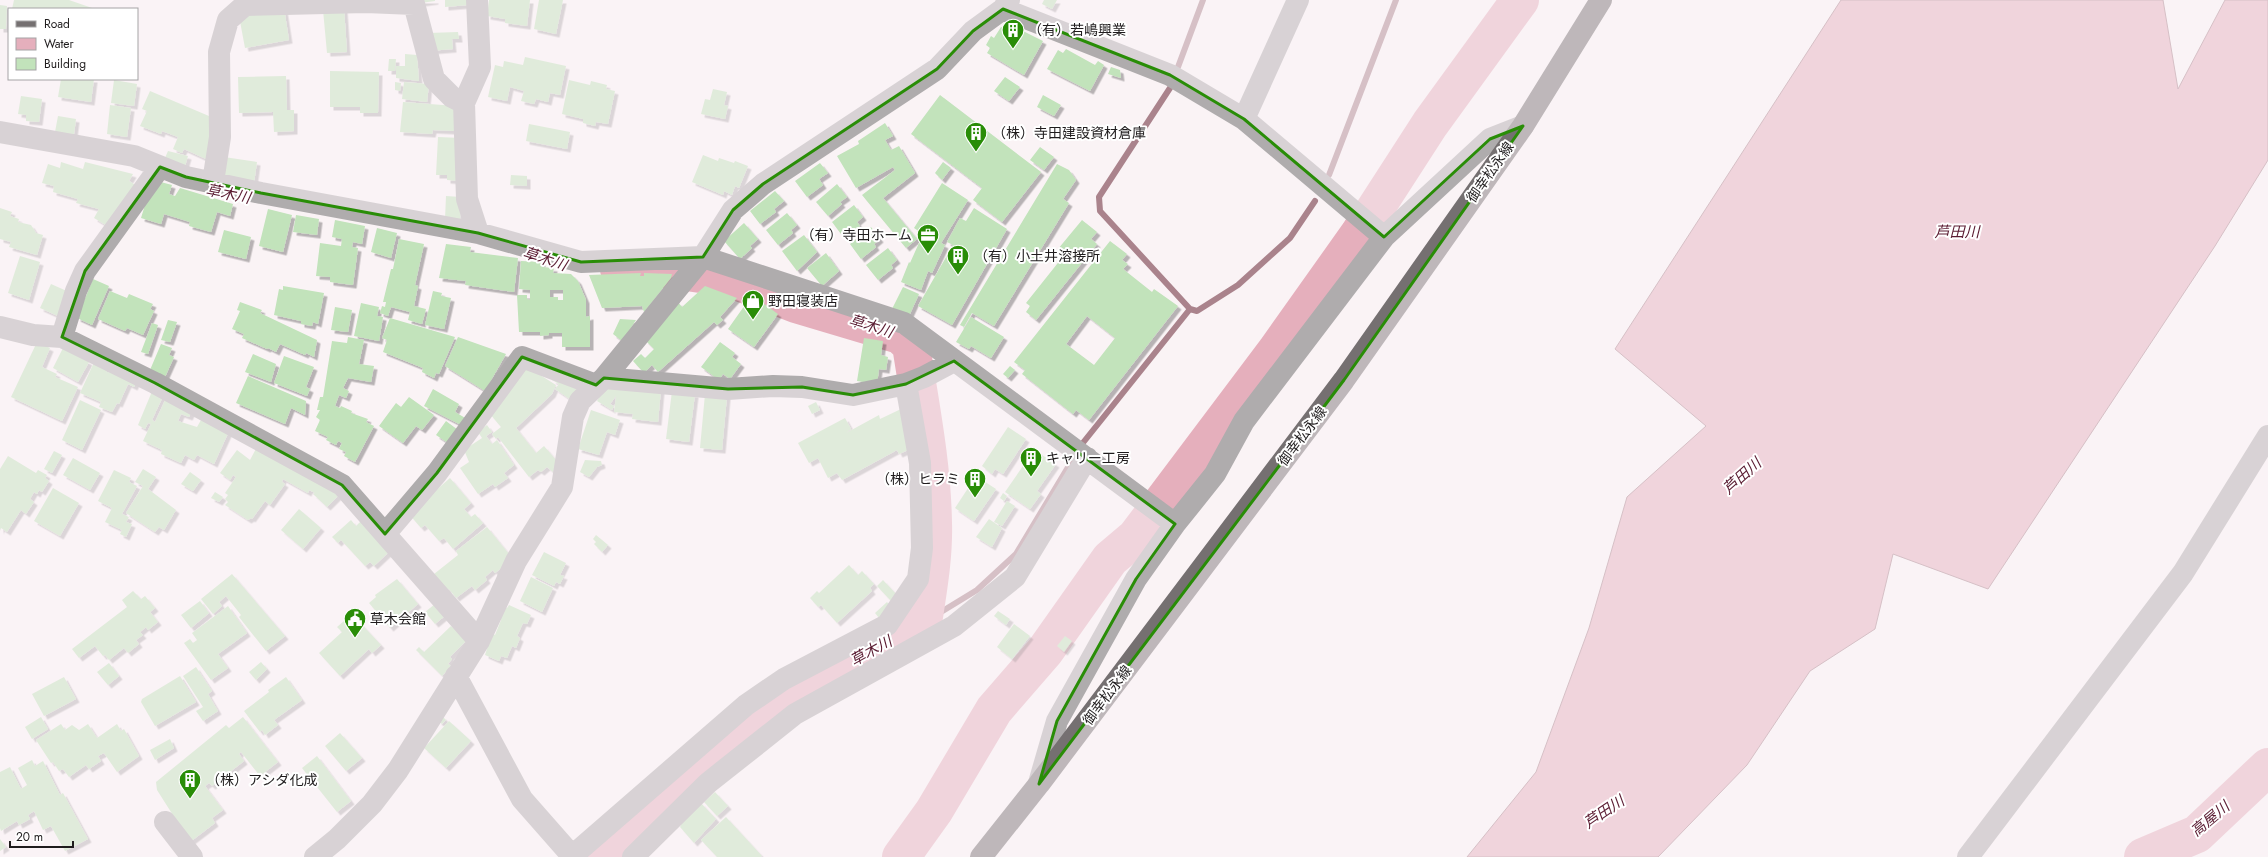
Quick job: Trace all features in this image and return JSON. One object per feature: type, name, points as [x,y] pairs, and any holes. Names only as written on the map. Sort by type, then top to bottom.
[{"type":"main road","name":"御幸松永線","points":[[981,857],[1039,784],[1344,380],[1523,126],[1601,0]]},
{"type":"street","points":[[477,0],[480,68],[464,103],[467,198],[478,234]]},
{"type":"street","points":[[1244,119],[1298,0]]},
{"type":"street","points":[[213,182],[220,137],[219,52],[228,20],[245,5],[414,2],[434,79],[452,97],[464,103]]},
{"type":"street","points":[[315,857],[337,839],[372,804],[398,770],[479,641],[516,561],[562,488],[573,417],[580,401],[600,382],[694,267],[733,210],[763,184],[937,69],[973,31],[1006,5],[1170,76],[1244,119],[1379,233]]},
{"type":"street","points":[[1039,784],[1057,721],[1136,579],[1162,514],[1215,474],[1244,421],[1379,233],[1490,139],[1523,126]]},
{"type":"street","points":[[0,132],[134,156],[157,171],[261,193],[478,234],[581,262],[694,267],[904,324],[1162,514]]},
{"type":"street","points":[[62,337],[76,291],[85,272],[157,171]]},
{"type":"street","points":[[0,327],[33,336],[62,337],[154,383],[342,485],[479,641]]},
{"type":"street","points":[[385,534],[436,473],[522,357],[600,382],[728,389],[773,386],[802,387],[853,395],[915,381],[954,361]]},
{"type":"street","points":[[456,676],[522,799],[572,857],[746,705],[784,679],[887,625],[918,579],[922,548],[920,463],[915,381]]},
{"type":"street","points":[[1968,857],[2183,573],[2268,436]]},
{"type":"street","points":[[633,857],[708,784],[795,714],[954,626],[1016,577],[1080,453]]},
{"type":"street","points":[[165,822],[192,857]]},
{"type":"highlighted area","points":[[1003,9],[1170,75],[1244,119],[1384,237],[1490,139],[1523,126],[1344,380],[1039,784],[1057,721],[1136,579],[1175,524],[954,361],[906,384],[853,395],[802,387],[728,389],[604,378],[596,385],[522,357],[437,473],[385,534],[342,485],[155,383],[62,337],[85,271],[160,167],[186,177],[261,193],[478,233],[581,262],[703,257],[733,210],[763,184],[937,69],[973,31]]},
{"type":"water","name":"芦田川","points":[[1841,0],[2163,0],[2178,89],[2225,0],[2268,0],[2268,160],[2215,246],[1988,589],[1893,554],[1875,629],[1810,671],[1747,765],[1658,857],[1467,857],[1536,772],[1589,628],[1627,497],[1706,426],[1615,349]]},
{"type":"building","points":[[14,0],[69,0],[92,8],[12,8]]},
{"type":"building","points":[[421,0],[435,0],[435,1],[421,3]]},
{"type":"building","points":[[445,0],[468,0],[468,5],[445,7]]},
{"type":"building","points":[[489,0],[530,0],[527,26],[505,23],[505,19],[487,16]]},
{"type":"building","points":[[539,0],[563,0],[556,34],[534,29]]},
{"type":"building","points":[[1044,0],[1057,0],[1052,9],[1042,4]]},
{"type":"building","points":[[0,5],[7,6],[6,29],[0,29]]},
{"type":"building","points":[[284,8],[289,40],[245,48],[239,16]]},
{"type":"building","points":[[344,8],[347,52],[327,53],[323,10]]},
{"type":"building","name":"（有）若嶋興業","points":[[1001,27],[1015,35],[1019,29],[1043,41],[1024,75],[987,53],[990,48],[986,45],[991,36],[994,38]]},
{"type":"building","points":[[458,32],[459,39],[452,39],[453,49],[429,51],[428,33]]},
{"type":"building","points":[[1066,49],[1095,65],[1098,61],[1104,65],[1090,91],[1047,69],[1058,50],[1063,53]]},
{"type":"building","points":[[405,54],[417,55],[419,81],[396,78],[396,66],[405,66]]},
{"type":"building","points":[[525,57],[566,66],[560,95],[550,93],[548,102],[536,99],[534,104],[521,101],[524,91],[510,87],[507,101],[488,97],[495,65],[503,67],[504,61],[523,65]]},
{"type":"building","points":[[389,59],[396,59],[395,71],[388,71]]},
{"type":"building","points":[[1111,67],[1120,70],[1121,78],[1108,74]]},
{"type":"building","points":[[330,71],[379,72],[378,113],[360,113],[360,107],[330,107]]},
{"type":"building","points":[[286,76],[287,110],[294,110],[294,131],[274,132],[273,112],[239,113],[238,77]]},
{"type":"building","points":[[1005,77],[1020,87],[1009,101],[994,91]]},
{"type":"building","points":[[61,80],[94,80],[91,102],[58,97]]},
{"type":"building","points":[[114,80],[137,84],[134,106],[111,103]]},
{"type":"building","points":[[569,80],[590,85],[591,81],[607,85],[606,89],[615,91],[608,124],[596,122],[595,126],[583,123],[583,119],[562,114]]},
{"type":"building","points":[[395,82],[401,83],[400,91],[395,90]]},
{"type":"building","points":[[404,82],[429,84],[427,102],[402,99]]},
{"type":"building","points":[[713,89],[727,92],[724,105],[728,106],[725,119],[701,114],[705,99],[710,100]]},
{"type":"building","points":[[150,91],[216,119],[209,136],[214,139],[206,159],[184,149],[182,153],[173,149],[178,137],[162,131],[161,134],[140,126],[147,111],[142,109]]},
{"type":"building","name":"（株）寺田建設資材倉庫","points":[[940,95],[1041,172],[1002,222],[973,200],[982,188],[911,134]]},
{"type":"building","points":[[1043,95],[1061,105],[1054,116],[1037,107]]},
{"type":"building","points":[[21,96],[42,99],[39,122],[26,121],[26,115],[18,114]]},
{"type":"building","points":[[403,102],[456,106],[454,131],[433,130],[432,134],[400,132]]},
{"type":"building","points":[[110,105],[131,108],[127,137],[107,134]]},
{"type":"building","points":[[58,116],[76,119],[74,134],[55,132]]},
{"type":"building","points":[[885,123],[893,136],[885,140],[891,150],[899,146],[915,173],[883,198],[917,239],[906,248],[862,195],[895,170],[893,167],[856,188],[837,156],[859,144],[858,141]]},
{"type":"building","points":[[529,124],[570,132],[567,149],[526,141]]},
{"type":"building","points":[[438,137],[461,138],[459,181],[447,180],[447,175],[436,175]]},
{"type":"building","points":[[1040,147],[1054,157],[1044,170],[1030,160]]},
{"type":"building","points":[[168,151],[188,156],[185,166],[165,158]]},
{"type":"building","points":[[703,155],[718,161],[719,158],[734,163],[735,161],[748,166],[739,188],[735,186],[732,195],[724,191],[723,195],[692,182]]},
{"type":"building","points":[[224,157],[257,162],[254,183],[221,178]]},
{"type":"building","points":[[61,162],[83,169],[85,162],[133,174],[129,181],[137,186],[109,227],[94,218],[99,209],[76,203],[78,199],[53,192],[54,186],[42,183],[48,164],[60,168]]},
{"type":"building","points":[[943,162],[951,168],[942,180],[935,173]]},
{"type":"building","points":[[820,163],[828,173],[819,179],[823,185],[807,197],[795,181]]},
{"type":"building","points":[[1057,164],[1069,170],[1076,180],[1063,199],[1069,203],[994,326],[972,313],[964,327],[960,325]]},
{"type":"building","points":[[511,175],[527,176],[527,186],[510,185]]},
{"type":"building","points":[[157,181],[172,185],[169,194],[175,196],[180,188],[233,204],[230,216],[217,212],[211,232],[189,226],[190,222],[164,214],[161,224],[141,218],[148,195]]},
{"type":"building","points":[[942,183],[968,200],[941,243],[945,245],[932,273],[928,271],[921,290],[901,282],[923,234],[914,228]]},
{"type":"building","points":[[837,184],[847,197],[840,202],[842,204],[828,216],[816,202]]},
{"type":"building","points":[[775,191],[784,201],[774,209],[776,212],[760,224],[750,211]]},
{"type":"building","points":[[446,196],[461,197],[460,220],[445,219]]},
{"type":"building","points":[[854,205],[863,217],[857,222],[860,226],[844,238],[832,222]]},
{"type":"building","points":[[0,208],[12,212],[10,216],[19,219],[18,222],[31,225],[36,233],[43,235],[37,255],[9,247],[11,242],[0,239]]},
{"type":"building","name":"（有）小土井溶接所","points":[[974,208],[1007,229],[952,325],[918,306],[953,245],[947,242],[960,218],[966,221]]},
{"type":"building","points":[[268,209],[292,215],[283,252],[259,246]]},
{"type":"building","points":[[787,213],[797,225],[791,230],[793,233],[778,245],[766,230]]},
{"type":"building","points":[[296,215],[319,219],[317,235],[293,232]]},
{"type":"building","points":[[335,220],[365,226],[362,244],[353,242],[352,247],[358,248],[353,285],[330,282],[330,277],[316,276],[320,243],[341,246],[342,239],[332,237]]},
{"type":"building","points":[[1082,220],[1097,232],[1091,239],[1097,244],[1036,320],[1026,312],[1030,306],[1026,303],[1065,254],[1058,249]]},
{"type":"building","points":[[744,223],[758,239],[750,246],[752,248],[740,259],[724,241]]},
{"type":"building","points":[[871,227],[880,239],[874,244],[876,247],[861,259],[850,244]]},
{"type":"building","points":[[377,228],[397,233],[391,258],[371,252]]},
{"type":"building","points":[[224,230],[251,237],[246,259],[218,252]]},
{"type":"building","points":[[804,235],[817,252],[797,271],[782,251]]},
{"type":"building","points":[[399,239],[424,244],[415,285],[418,286],[414,306],[426,309],[422,324],[408,320],[410,312],[391,307],[388,316],[380,313],[382,306],[385,307],[386,302],[383,302],[391,269],[393,269]]},
{"type":"building","points":[[1110,241],[1127,254],[1122,260],[1128,264],[1123,269],[1152,292],[1154,289],[1178,306],[1089,420],[1076,410],[1073,414],[1022,374],[1025,370],[1014,362]],"holes":[[[1087,316],[1115,338],[1094,365],[1066,344]]]},
{"type":"building","points":[[446,244],[471,247],[470,252],[518,258],[514,292],[465,285],[466,281],[439,278]]},
{"type":"building","points":[[888,248],[897,260],[891,265],[893,268],[878,280],[866,265]]},
{"type":"building","points":[[826,253],[839,271],[822,286],[807,268]]},
{"type":"building","points":[[20,256],[40,262],[29,300],[8,293]]},
{"type":"building","points":[[521,261],[542,262],[542,267],[554,268],[553,273],[571,274],[578,281],[586,300],[586,317],[590,316],[590,347],[562,347],[562,333],[549,333],[549,335],[540,336],[540,332],[519,332],[517,295],[527,295],[527,299],[530,300],[530,290],[519,289]],"holes":[[[550,290],[563,290],[563,300],[558,300],[558,297],[550,297]]]},
{"type":"building","points":[[641,273],[640,276],[644,276],[644,273],[672,274],[671,278],[644,312],[642,306],[602,308],[589,275]]},
{"type":"building","points":[[93,279],[109,286],[92,325],[77,318]]},
{"type":"building","points":[[51,284],[69,292],[58,316],[40,308]]},
{"type":"building","points":[[283,286],[324,293],[318,324],[313,322],[312,326],[301,324],[301,321],[274,315],[279,289],[283,290]]},
{"type":"building","points":[[705,286],[737,298],[720,317],[723,320],[717,325],[714,322],[658,372],[652,365],[644,373],[633,361],[641,354],[645,358],[654,349],[645,340],[678,302],[682,307]]},
{"type":"building","points":[[903,287],[919,294],[909,316],[892,309]]},
{"type":"building","points":[[110,291],[127,298],[129,294],[153,304],[150,309],[154,311],[143,335],[127,328],[125,331],[98,319]]},
{"type":"building","points":[[433,291],[442,293],[441,296],[451,298],[444,329],[425,325]]},
{"type":"building","name":"野田寝装店","points":[[752,295],[778,314],[754,347],[728,329]]},
{"type":"building","points":[[240,302],[262,310],[260,313],[317,340],[314,357],[306,353],[305,355],[280,344],[276,352],[242,338],[244,334],[232,329],[240,311],[237,310]]},
{"type":"building","points":[[361,303],[379,307],[377,316],[383,317],[379,341],[354,336]]},
{"type":"building","points":[[335,307],[352,310],[348,332],[331,330]]},
{"type":"building","points":[[971,317],[1004,337],[991,358],[971,346],[969,349],[956,342]]},
{"type":"building","points":[[390,318],[455,337],[439,374],[436,373],[434,378],[422,372],[423,368],[383,352],[387,340],[382,338]]},
{"type":"building","points":[[620,319],[636,320],[622,341],[613,334]]},
{"type":"building","points":[[168,320],[177,322],[170,342],[161,340]]},
{"type":"building","points":[[152,323],[158,325],[148,354],[141,352]]},
{"type":"building","points":[[348,337],[364,340],[359,364],[374,366],[371,382],[348,378],[343,388],[349,391],[346,398],[339,395],[335,406],[340,408],[341,406],[352,411],[351,413],[368,419],[366,422],[374,426],[355,462],[344,456],[346,452],[339,449],[342,443],[338,441],[336,445],[326,440],[328,437],[315,431],[320,420],[316,417],[320,410],[317,410],[320,397],[323,397],[332,341],[347,343]]},
{"type":"building","points":[[458,337],[506,354],[485,391],[445,366]]},
{"type":"building","points":[[864,338],[883,341],[881,355],[888,357],[886,370],[879,369],[877,384],[857,381]]},
{"type":"building","points":[[37,342],[50,348],[42,367],[57,374],[55,377],[78,387],[62,421],[11,397]]},
{"type":"building","points":[[720,342],[735,353],[732,357],[741,364],[730,379],[723,374],[719,380],[701,367]]},
{"type":"building","points":[[161,344],[172,348],[169,355],[174,357],[165,377],[150,370]]},
{"type":"building","points":[[63,348],[89,362],[78,382],[53,368]]},
{"type":"building","points":[[253,354],[276,364],[271,382],[245,372]]},
{"type":"building","points":[[284,356],[314,367],[306,387],[310,389],[307,396],[274,383]]},
{"type":"building","points":[[96,358],[108,368],[106,374],[107,372],[138,378],[134,387],[128,384],[119,404],[117,403],[112,412],[99,407],[101,402],[80,393]]},
{"type":"building","points":[[1010,366],[1015,370],[1008,378],[1003,374]]},
{"type":"building","points":[[523,368],[529,368],[556,385],[552,394],[516,428],[536,453],[544,446],[556,460],[553,472],[547,467],[541,472],[538,470],[529,477],[498,437],[496,439],[492,434],[501,427],[490,414],[499,407],[497,404]]},
{"type":"building","points":[[248,376],[306,401],[305,415],[291,408],[285,424],[236,403]]},
{"type":"building","points":[[561,378],[578,390],[571,400],[555,389],[559,384],[552,380]]},
{"type":"building","points":[[607,383],[661,389],[658,422],[632,419],[633,414],[614,412],[616,396],[610,404],[614,406],[612,410],[597,401]]},
{"type":"building","points":[[153,389],[164,394],[152,420],[155,422],[167,396],[193,409],[189,417],[181,414],[178,421],[197,427],[201,420],[230,429],[214,464],[197,455],[194,460],[185,455],[181,463],[161,454],[162,450],[143,441],[151,424],[148,423],[145,429],[138,425]]},
{"type":"building","points":[[433,389],[459,404],[455,412],[467,419],[463,426],[424,406]]},
{"type":"building","points":[[672,391],[695,394],[689,442],[666,439]]},
{"type":"building","points":[[705,394],[727,396],[722,450],[700,448]]},
{"type":"building","points":[[409,397],[434,415],[422,430],[416,426],[403,443],[379,426],[396,403],[401,407]]},
{"type":"building","points":[[80,400],[101,410],[82,450],[62,440]]},
{"type":"building","points":[[816,402],[820,410],[812,414],[808,406]]},
{"type":"building","points":[[901,409],[908,450],[899,454],[897,450],[842,480],[837,473],[828,478],[818,458],[809,463],[798,443],[845,418],[851,429],[846,433],[879,415],[880,419]]},
{"type":"building","points":[[591,410],[620,420],[615,435],[607,432],[599,455],[578,449]]},
{"type":"building","points":[[446,421],[458,430],[448,443],[436,435]]},
{"type":"building","points":[[487,425],[492,432],[486,436],[492,444],[497,440],[514,465],[504,473],[508,478],[495,487],[493,484],[478,494],[460,468],[469,462],[464,450],[482,438],[478,432]]},
{"type":"building","points":[[1008,427],[1026,439],[1003,474],[995,469],[992,474],[982,466]]},
{"type":"building","points":[[258,445],[317,477],[338,496],[327,507],[313,494],[315,493],[309,490],[308,493],[283,479],[282,482],[285,484],[270,505],[265,501],[252,519],[251,518],[248,520],[225,505],[228,502],[225,499],[228,495],[225,493],[236,477],[233,475],[230,480],[220,473],[237,450],[250,460]]},
{"type":"building","name":"キャリー工房","points":[[1034,450],[1056,464],[1037,491],[1041,494],[1030,509],[1005,492]]},
{"type":"building","points":[[54,451],[62,455],[52,473],[44,469]]},
{"type":"building","points":[[8,456],[36,473],[38,470],[47,475],[45,478],[49,481],[42,492],[39,490],[37,494],[34,492],[30,499],[34,502],[26,514],[21,510],[7,532],[1,528],[0,531],[0,469]]},
{"type":"building","points":[[73,458],[100,473],[90,490],[63,475]]},
{"type":"building","points":[[585,460],[601,461],[602,465],[597,467],[589,477],[580,472]]},
{"type":"building","points":[[143,469],[156,477],[148,489],[176,510],[164,530],[159,527],[155,532],[126,513],[143,486],[135,482]]},
{"type":"building","points":[[114,470],[131,478],[129,482],[137,486],[122,514],[129,517],[126,522],[132,524],[126,537],[120,534],[122,530],[105,522],[112,508],[98,501]]},
{"type":"building","points":[[190,472],[201,480],[193,491],[181,484]]},
{"type":"building","name":"（株）ヒラミ","points":[[976,476],[996,489],[974,521],[955,508]]},
{"type":"building","points":[[450,478],[471,503],[464,509],[471,517],[475,514],[483,523],[453,549],[444,538],[439,541],[425,525],[421,528],[409,514]]},
{"type":"building","points":[[53,488],[79,503],[60,536],[34,521]]},
{"type":"building","points":[[215,492],[223,497],[219,502],[211,498]]},
{"type":"building","points":[[1003,493],[1007,496],[1004,501],[1000,498]]},
{"type":"building","points":[[1007,501],[1015,506],[1002,526],[994,522]]},
{"type":"building","points":[[299,509],[321,528],[303,549],[281,530]]},
{"type":"building","points":[[363,519],[391,550],[374,566],[370,562],[365,566],[341,540],[338,543],[332,537],[351,520],[356,526]]},
{"type":"building","points":[[989,519],[1002,528],[992,547],[976,537]]},
{"type":"building","points":[[487,527],[513,559],[495,573],[493,570],[485,577],[487,580],[475,590],[472,586],[456,598],[449,589],[447,590],[434,574],[458,555],[456,551]]},
{"type":"building","points":[[596,535],[608,545],[602,552],[594,544],[596,542],[593,539]]},
{"type":"building","points":[[544,552],[566,563],[560,575],[564,576],[560,584],[556,582],[554,586],[532,575]]},
{"type":"building","points":[[849,565],[858,575],[862,571],[874,584],[870,588],[872,591],[837,623],[821,605],[818,607],[810,598],[817,591],[819,593]]},
{"type":"building","points":[[232,574],[285,636],[266,651],[239,617],[241,615],[226,596],[219,602],[222,606],[213,614],[201,599]]},
{"type":"building","points":[[531,577],[553,588],[542,612],[520,601]]},
{"type":"building","points":[[397,579],[418,604],[390,628],[369,603],[376,597],[375,595]]},
{"type":"building","points":[[883,580],[897,595],[891,601],[877,586]]},
{"type":"building","points":[[133,591],[141,599],[145,596],[155,608],[150,612],[158,622],[148,630],[146,627],[140,632],[143,635],[136,640],[139,644],[128,653],[124,648],[109,660],[105,655],[103,656],[95,646],[79,658],[72,649],[127,607],[122,600]]},
{"type":"building","points":[[200,601],[209,613],[191,628],[181,615]]},
{"type":"building","points":[[887,602],[891,607],[879,618],[875,613]]},
{"type":"building","points":[[435,604],[446,615],[435,624],[425,612]]},
{"type":"building","points":[[509,605],[531,615],[527,624],[523,623],[517,636],[520,638],[516,648],[512,646],[507,658],[501,656],[499,661],[485,655],[492,633],[495,635],[501,620],[499,619],[505,607],[507,608]]},
{"type":"building","points":[[228,606],[247,633],[218,654],[228,668],[211,680],[184,643],[190,639],[193,643],[197,640],[192,633]]},
{"type":"building","points":[[998,611],[1010,619],[1006,625],[994,616]]},
{"type":"building","name":"草木会館","points":[[352,614],[381,645],[372,653],[369,649],[340,676],[319,653],[342,632],[337,627]]},
{"type":"building","points":[[1014,624],[1030,636],[1012,659],[997,647]]},
{"type":"building","points":[[451,626],[467,640],[450,657],[452,659],[448,664],[451,666],[442,676],[416,650],[419,647],[424,652]]},
{"type":"building","points":[[1065,636],[1072,641],[1064,652],[1057,646]]},
{"type":"building","points":[[261,662],[267,669],[256,680],[249,672]]},
{"type":"building","points":[[109,663],[119,676],[108,685],[97,672]]},
{"type":"building","points":[[196,667],[212,691],[208,694],[218,711],[203,721],[196,711],[203,707],[183,676]]},
{"type":"building","points":[[180,676],[196,702],[155,726],[141,702],[142,699]]},
{"type":"building","points":[[64,677],[76,699],[44,716],[32,694]]},
{"type":"building","points":[[286,677],[302,700],[274,720],[278,725],[265,735],[262,730],[260,732],[244,711],[269,692],[268,690]]},
{"type":"building","points":[[442,716],[446,720],[442,724],[438,721]]},
{"type":"building","points":[[41,717],[48,729],[32,739],[25,727]]},
{"type":"building","points":[[243,717],[278,762],[260,776],[241,752],[239,754],[244,761],[212,786],[209,783],[205,786],[223,810],[212,818],[215,823],[190,842],[157,790],[156,782],[226,725],[229,728]]},
{"type":"building","points":[[449,721],[471,741],[446,768],[424,748]]},
{"type":"building","points":[[61,724],[65,730],[72,725],[79,730],[88,724],[97,738],[117,724],[121,731],[124,729],[139,756],[117,772],[104,753],[98,756],[101,761],[89,769],[86,765],[69,777],[63,769],[59,771],[53,762],[51,763],[36,740]]},
{"type":"building","points":[[340,733],[362,758],[346,771],[325,746]]},
{"type":"building","points":[[170,739],[174,748],[155,760],[150,750]]},
{"type":"building","points":[[317,756],[351,801],[337,812],[302,768]]},
{"type":"building","points":[[32,760],[35,766],[43,761],[60,795],[63,793],[88,839],[65,851],[51,826],[43,830],[34,811],[28,815],[30,819],[19,825],[17,821],[1,831],[0,772],[10,767],[21,789],[27,785],[18,768]]},
{"type":"building","points":[[715,792],[728,806],[717,816],[704,802]]},
{"type":"building","points":[[701,803],[716,819],[694,843],[680,827],[680,824]]},
{"type":"building","points":[[726,817],[762,856],[717,857],[701,840]]},
{"type":"building","points":[[0,839],[6,847],[0,851]]},
{"type":"waterway","points":[[1178,67],[1203,0]]},
{"type":"waterway","points":[[1329,175],[1396,0]]},
{"type":"waterway","points":[[901,857],[934,811],[994,710],[1045,651],[1110,559],[1136,537],[1276,351],[1359,234],[1430,124],[1520,0]]},
{"type":"waterway","points":[[1170,88],[1099,197],[1100,211],[1190,309]]},
{"type":"waterway","points":[[923,623],[977,590],[1016,554],[1082,444],[1190,309],[1197,311],[1238,285],[1290,238],[1315,201]]},
{"type":"waterway","name":"草木川","points":[[599,857],[695,768],[774,705],[923,623],[933,548],[932,501],[922,411],[911,345],[900,335],[796,304],[728,278],[666,269],[619,269]]},
{"type":"waterway","name":"高屋川","points":[[2143,857],[2197,834],[2268,767]]},
{"type":"place","name":"（有）若嶋興業","points":[[1013,50]]},
{"type":"place","name":"（株）寺田建設資材倉庫","points":[[976,152]]},
{"type":"place","name":"（有）寺田ホーム","points":[[928,254]]},
{"type":"place","name":"（有）小土井溶接所","points":[[958,276]]},
{"type":"place","name":"野田寝装店","points":[[753,320]]},
{"type":"place","name":"キャリー工房","points":[[1031,478]]},
{"type":"place","name":"（株）ヒラミ","points":[[975,498]]},
{"type":"place","name":"草木会館","points":[[355,638]]},
{"type":"place","name":"（株）アシダ化成","points":[[190,800]]}]
